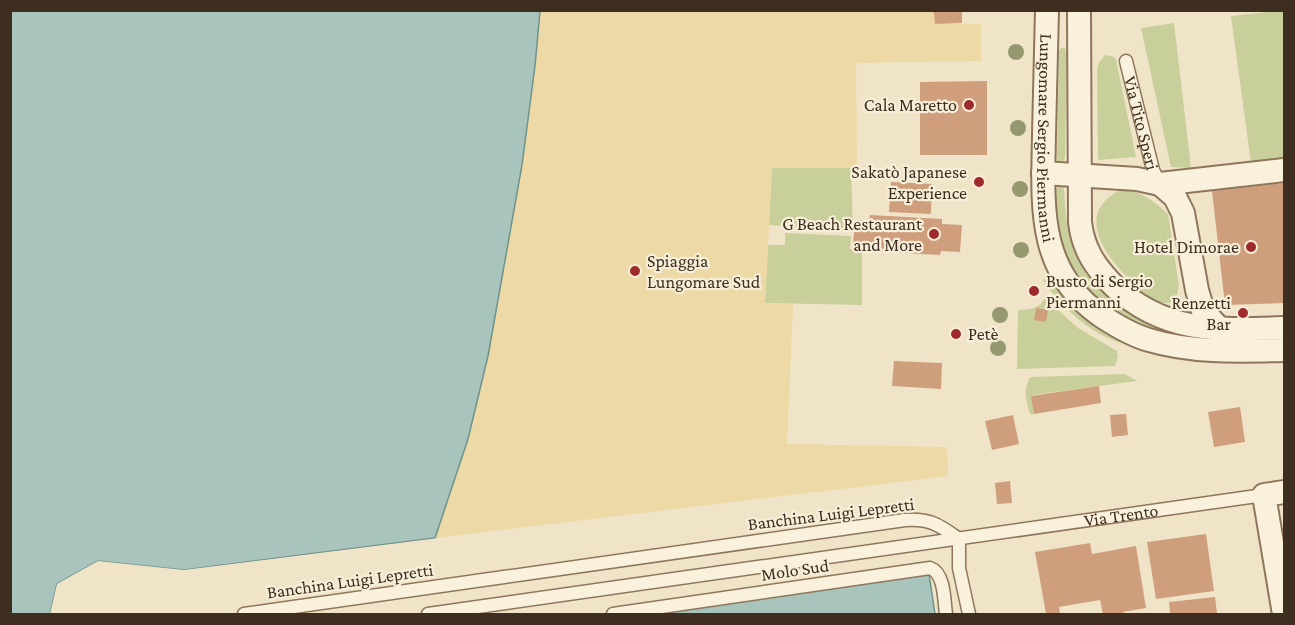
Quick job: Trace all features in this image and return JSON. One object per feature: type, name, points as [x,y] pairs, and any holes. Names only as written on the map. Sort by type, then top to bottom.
[{"type":"street","name":"Lungomare Sergio Piermanni","points":[[1047,10],[1044,212],[1049,246],[1062,274],[1085,303],[1110,322],[1147,340],[1228,351],[1284,350]]},
{"type":"street","name":"Lungomare Sergio Piermanni","points":[[1079,10],[1080,222],[1088,255],[1110,282],[1137,305],[1153,315],[1176,322],[1218,328],[1284,328]]},
{"type":"street","name":"Via Tito Speri","points":[[1043,174],[1137,178],[1160,184],[1284,170]]},
{"type":"street","name":"Via Tito Speri","points":[[1160,184],[1175,197],[1184,213],[1199,302],[1203,311],[1228,340],[1228,351]]},
{"type":"street","points":[[1274,493],[1284,615]]},
{"type":"lane","name":"Via Tito Speri","points":[[1126,61],[1153,170],[1160,184]]},
{"type":"lane","name":"Via Trento","points":[[959,538],[1274,493]]},
{"type":"lane","name":"Banchina Luigi Lepretti","points":[[244,615],[905,520],[930,521],[959,538]]},
{"type":"lane","points":[[428,615],[959,538],[959,568],[969,615]]},
{"type":"lane","name":"Molo Sud","points":[[613,615],[930,568],[938,572],[946,615]]},
{"type":"green space","points":[[1284,11],[1284,159],[1251,163],[1231,16]]},
{"type":"green space","points":[[1174,23],[1191,168],[1171,167],[1141,28]]},
{"type":"green space","points":[[1065,48],[1067,52],[1065,158],[1063,161],[1058,161],[1059,51]]},
{"type":"green space","points":[[1105,55],[1116,59],[1136,157],[1098,160],[1097,70],[1099,62]]},
{"type":"green space","points":[[772,168],[851,168],[853,230],[769,225]]},
{"type":"green space","points":[[1058,186],[1064,189],[1070,236],[1084,269],[1109,294],[1148,320],[1152,325],[1150,329],[1114,312],[1084,283],[1072,265],[1057,228],[1055,200]]},
{"type":"green space","points":[[1120,190],[1127,190],[1146,197],[1168,214],[1179,286],[1177,295],[1170,303],[1153,299],[1142,291],[1118,268],[1102,245],[1096,221],[1099,210],[1107,199]]},
{"type":"green space","points":[[785,233],[851,236],[850,249],[862,250],[862,305],[765,303],[768,245],[785,245]]},
{"type":"green space","points":[[1042,279],[1052,283],[1069,303],[1097,325],[1120,339],[1121,343],[1097,332],[1077,318],[1058,300]]},
{"type":"green space","points":[[1045,298],[1078,328],[1117,351],[1115,366],[1017,369],[1018,310],[1037,307]]},
{"type":"green space","points":[[1125,374],[1137,381],[1032,395],[1034,414],[1030,414],[1026,391],[1030,377]]},
{"type":"sand","name":"Spiaggia Lungomare Sud","points":[[929,10],[934,13],[935,24],[981,24],[981,61],[856,63],[857,168],[772,168],[765,303],[793,304],[787,444],[947,447],[948,476],[435,538],[468,439],[488,356],[522,164],[540,11]]},
{"type":"water","points":[[10,11],[540,11],[522,165],[488,356],[468,439],[435,538],[184,570],[98,561],[57,584],[50,614],[11,614]]},
{"type":"water","points":[[929,574],[935,614],[656,614]]},
{"type":"pier","points":[[439,538],[436,541],[184,573],[98,564],[60,586],[53,614],[50,614],[57,584],[98,561],[184,570]]},
{"type":"building","points":[[928,10],[962,10],[962,23],[935,24],[934,13]]},
{"type":"building","points":[[987,81],[987,155],[920,155],[920,82]]},
{"type":"building","points":[[891,182],[932,184],[931,214],[889,212]]},
{"type":"building","name":"Hotel Dimorae","points":[[1284,183],[1284,303],[1225,305],[1212,191]]},
{"type":"building","points":[[870,215],[942,219],[942,224],[962,225],[960,252],[941,251],[940,255],[868,251],[868,247],[853,246],[855,220],[869,221]]},
{"type":"building","points":[[1036,308],[1048,310],[1046,322],[1034,320]]},
{"type":"building","points":[[894,361],[942,363],[941,389],[892,386]]},
{"type":"building","points":[[1099,386],[1101,403],[1034,414],[1031,396]]},
{"type":"building","points":[[1240,407],[1245,442],[1214,447],[1208,412]]},
{"type":"building","points":[[1126,414],[1128,435],[1112,437],[1110,415]]},
{"type":"building","points":[[1013,415],[1019,444],[992,450],[985,421]]},
{"type":"building","points":[[1010,481],[1012,503],[997,504],[995,483]]},
{"type":"building","points":[[1206,534],[1214,591],[1156,599],[1147,542]]},
{"type":"building","points":[[1090,543],[1092,554],[1136,546],[1146,608],[1123,612],[1124,614],[1103,614],[1100,600],[1059,607],[1060,614],[1046,614],[1035,552]]},
{"type":"building","points":[[1215,597],[1217,613],[1170,614],[1169,602]]},
{"type":"place","name":"Cala Maretto","points":[[969,105]]},
{"type":"place","name":"Sakatò Japanese Experience","points":[[979,182]]},
{"type":"place","name":"G Beach Restaurant and More","points":[[934,234]]},
{"type":"place","name":"Hotel Dimorae","points":[[1251,247]]},
{"type":"place","name":"Spiaggia Lungomare Sud","points":[[635,271]]},
{"type":"place","name":"Busto di Sergio Piermanni","points":[[1034,291]]},
{"type":"place","name":"Renzetti Bar","points":[[1243,313]]},
{"type":"place","name":"Petè","points":[[956,334]]}]
